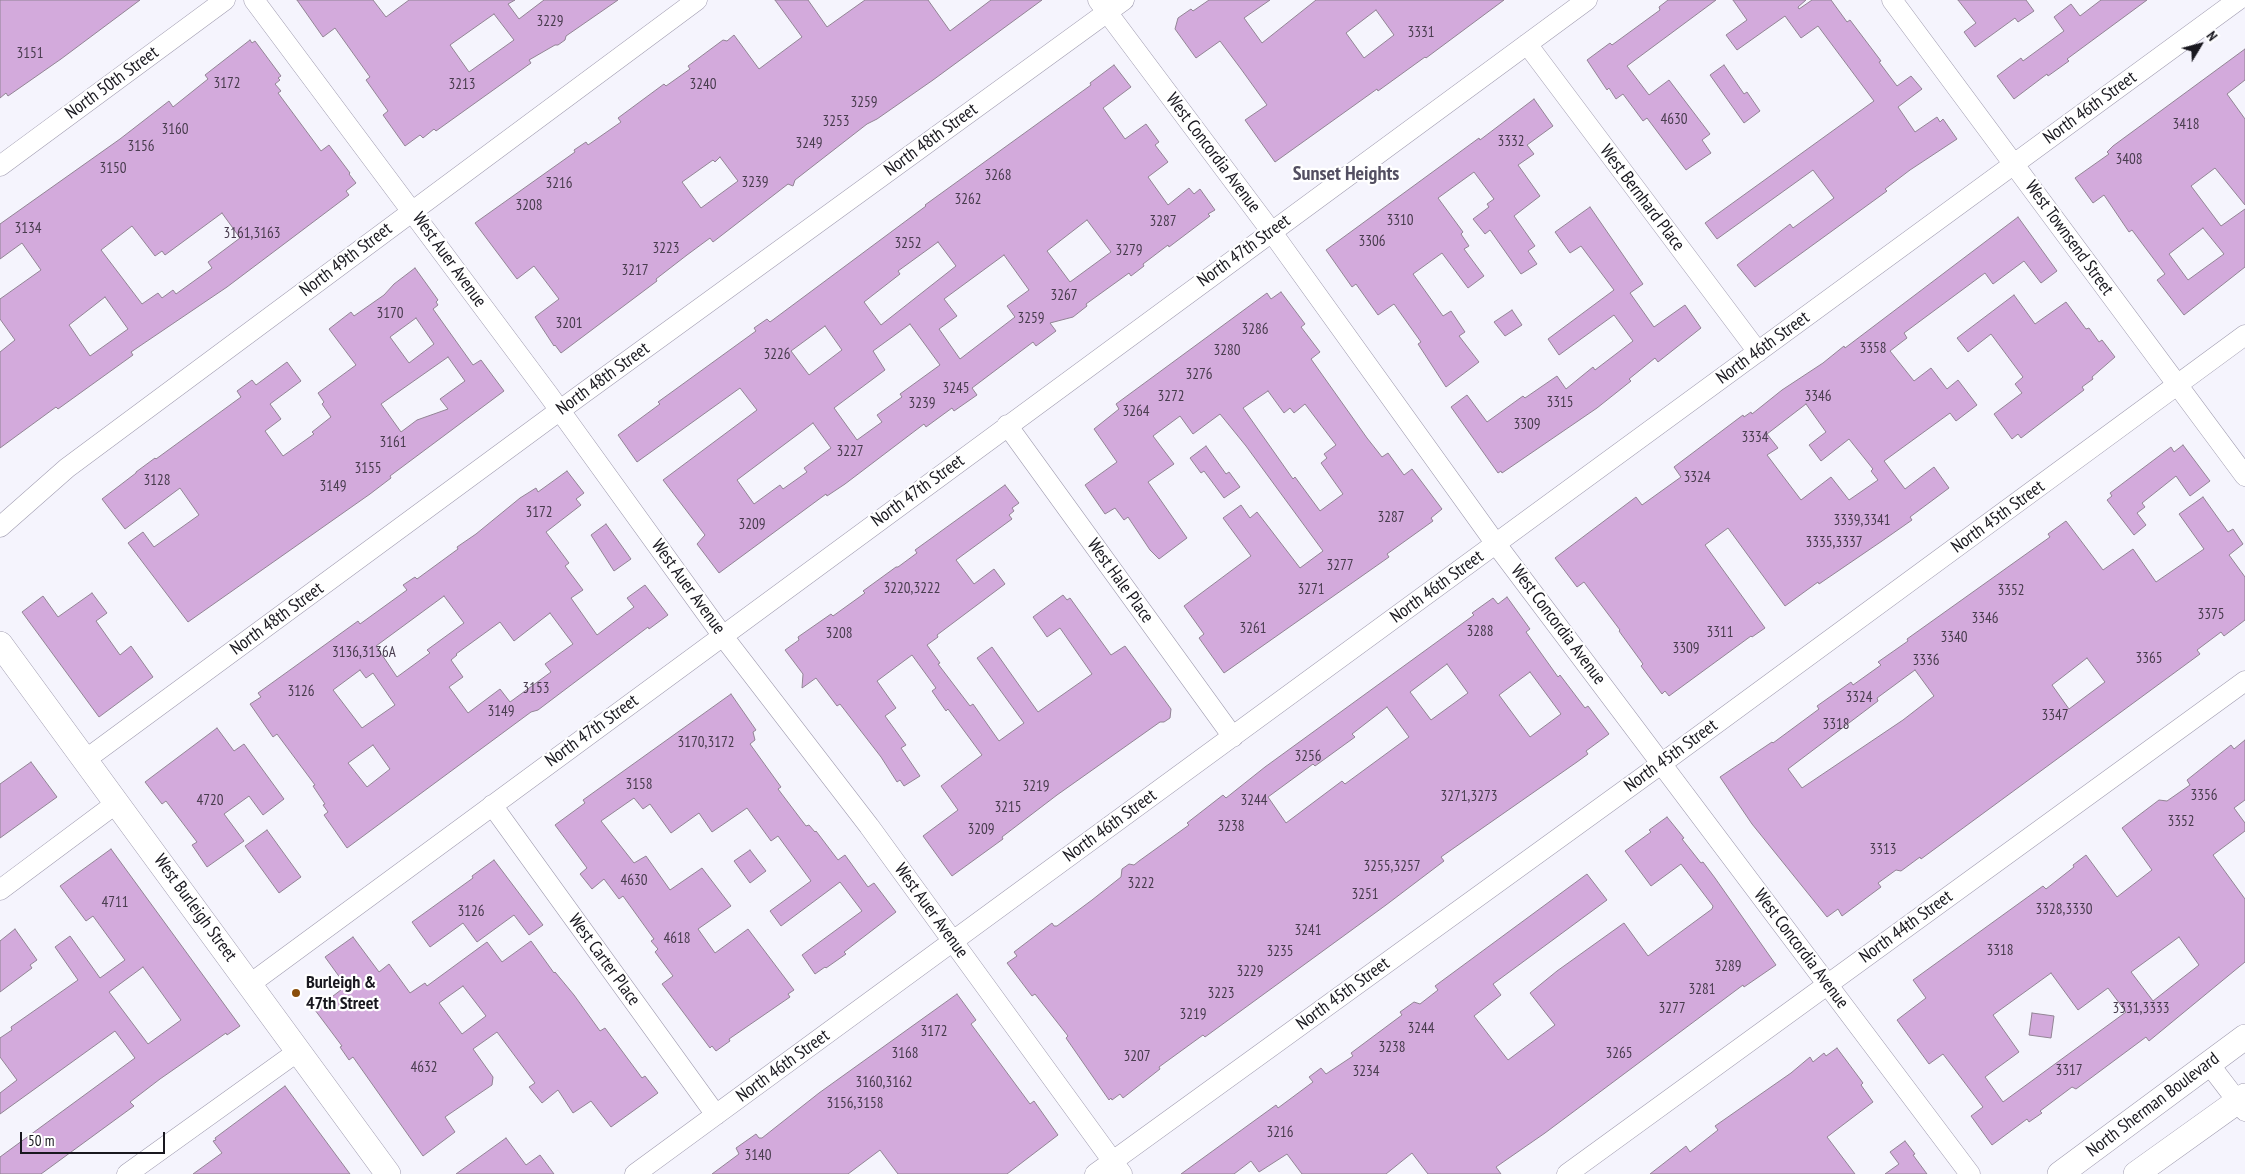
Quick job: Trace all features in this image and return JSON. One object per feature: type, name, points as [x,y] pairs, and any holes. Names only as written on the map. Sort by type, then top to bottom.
[{"type":"main road","name":"West Burleigh Street","points":[[0,644],[118,802],[388,1174]]},
{"type":"main road","name":"North Sherman Boulevard","points":[[2060,1174],[2245,1037]]},
{"type":"main road","points":[[2136,1174],[2243,1103]]},
{"type":"street","name":"North 50th Street","points":[[0,166],[225,0]]},
{"type":"street","name":"West Auer Avenue","points":[[254,0],[413,210],[722,635],[869,826],[1117,1168]]},
{"type":"street","name":"North 49th Street","points":[[0,527],[67,468],[697,0]]},
{"type":"street","name":"North 48th Street","points":[[85,760],[560,410],[1102,6],[1124,0]]},
{"type":"street","name":"North 47th Street","points":[[250,984],[1007,425],[1587,0]]},
{"type":"street","name":"West Townsend Street","points":[[1892,0],[2245,476]]},
{"type":"street","name":"North 46th Street","points":[[635,1174],[2238,0]]},
{"type":"street","name":"West Concordia Avenue","points":[[1102,6],[1271,231],[1496,544],[1970,1174]]},
{"type":"street","name":"West Bernhard Place","points":[[1527,44],[1758,352]]},
{"type":"street","name":"North 45th Street","points":[[1095,1174],[1117,1168],[1661,764],[2245,335]]},
{"type":"street","name":"West Hale Place","points":[[1007,425],[1233,736]]},
{"type":"street","name":"North 44th Street","points":[[1566,1174],[2245,681]]},
{"type":"street","points":[[0,890],[118,802]]},
{"type":"street","name":"West Carter Place","points":[[492,805],[716,1115]]},
{"type":"street","points":[[127,1174],[298,1052]]},
{"type":"street","points":[[2209,1064],[2243,1103]]},
{"type":"building","points":[[0,0],[140,0],[61,59],[8,96],[6,93],[0,98]]},
{"type":"building","points":[[297,0],[373,0],[386,17],[409,0],[515,0],[508,4],[519,19],[544,0],[618,0],[566,36],[565,40],[558,45],[529,60],[531,63],[436,131],[434,129],[423,138],[420,135],[405,146],[383,115],[388,111],[366,80],[370,77],[335,28],[323,37]],"holes":[[[494,14],[514,40],[469,72],[450,45]]]},
{"type":"building","points":[[775,0],[808,0],[827,27],[865,0],[928,0],[950,31],[991,0],[1042,0],[933,80],[867,124],[795,180],[793,186],[788,184],[713,242],[710,238],[656,279],[657,281],[561,353],[554,346],[535,317],[559,299],[534,266],[517,279],[475,223],[575,152],[574,150],[586,142],[588,145],[621,122],[618,118],[664,84],[666,86],[690,69],[688,66],[723,40],[727,41],[734,35],[759,69],[802,37]],"holes":[[[720,157],[738,181],[701,208],[682,182]]]},
{"type":"building","points":[[1209,0],[1270,0],[1244,18],[1262,43],[1316,0],[1504,0],[1426,58],[1378,91],[1377,89],[1275,162],[1245,120],[1267,105],[1220,41],[1196,58],[1175,29],[1178,18],[1191,9],[1193,11]],"holes":[[[1376,10],[1394,35],[1364,58],[1346,33]]]},
{"type":"building","points":[[1668,0],[1716,0],[1627,66],[1649,95],[1669,80],[1710,134],[1702,140],[1711,153],[1686,170],[1647,118],[1643,121],[1623,94],[1616,99],[1609,88],[1607,90],[1587,60],[1610,43],[1612,45],[1660,10],[1659,7]]},
{"type":"building","points":[[1733,0],[1806,0],[1798,7],[1799,9],[1812,0],[1831,0],[1847,22],[1850,20],[1897,86],[1911,76],[1922,89],[1898,107],[1915,132],[1937,117],[1940,122],[1943,119],[1957,139],[1910,170],[1885,189],[1887,191],[1755,287],[1737,265],[1790,224],[1793,228],[1834,198],[1813,170],[1717,239],[1705,223],[1874,101],[1818,26],[1801,38],[1785,16],[1737,50],[1726,35],[1747,20]]},
{"type":"building","points":[[1958,0],[2026,0],[2034,11],[2018,22],[2015,18],[1975,47],[1964,32],[1976,23]]},
{"type":"building","points":[[2101,0],[2147,0],[2067,59],[2069,61],[2048,76],[2047,74],[2014,99],[1997,76],[2021,58],[2023,61],[2064,31],[2054,17],[2071,4],[2080,16]]},
{"type":"building","points":[[250,40],[252,43],[255,41],[281,76],[278,78],[280,80],[275,84],[281,91],[278,93],[321,151],[329,145],[356,183],[346,191],[349,195],[227,287],[131,352],[133,355],[58,409],[56,407],[0,448],[0,352],[15,340],[0,319],[0,299],[41,270],[22,243],[0,259],[0,224],[120,139],[169,101],[173,107],[208,79],[205,75]],"holes":[[[222,213],[240,238],[208,262],[212,268],[176,294],[173,290],[162,298],[158,293],[142,304],[101,250],[132,226],[155,256],[162,251],[165,255]],[[105,297],[128,329],[90,356],[69,325]]]},
{"type":"building","points":[[2245,49],[2245,80],[2227,94],[2245,119],[2245,205],[2215,168],[2191,186],[2221,226],[2245,209],[2245,267],[2184,315],[2157,280],[2165,274],[2132,230],[2129,232],[2104,195],[2093,203],[2075,178],[2109,154],[2107,152]],"holes":[[[2203,228],[2224,254],[2188,280],[2169,254]]]},
{"type":"building","points":[[1114,65],[1131,87],[1103,108],[1125,139],[1146,124],[1159,142],[1155,145],[1168,162],[1148,177],[1168,205],[1189,188],[1194,194],[1200,189],[1215,210],[1208,214],[1210,216],[1169,247],[1168,245],[1143,264],[1144,266],[1131,276],[1129,273],[1086,304],[1087,306],[1073,317],[1050,323],[1056,331],[1036,346],[1033,342],[972,388],[977,395],[954,411],[952,408],[926,427],[924,424],[845,484],[827,496],[826,494],[719,573],[697,544],[705,535],[663,480],[757,410],[740,388],[637,462],[618,435],[660,404],[658,402],[756,331],[754,328],[767,319],[770,322],[925,205],[1091,85],[1090,83]],"holes":[[[1087,220],[1111,252],[1070,282],[1047,251]],[[938,242],[956,266],[881,325],[864,302],[900,274],[898,271]],[[1004,255],[1029,290],[1007,306],[1015,317],[960,359],[939,329],[957,316],[944,299]],[[910,324],[940,365],[900,394],[902,397],[877,415],[882,422],[857,440],[834,408],[885,370],[873,351]],[[825,326],[842,350],[809,375],[791,351]],[[813,423],[831,448],[804,468],[807,472],[783,489],[780,485],[754,504],[737,480]]]},
{"type":"building","points":[[1724,65],[1744,94],[1747,92],[1760,111],[1744,123],[1710,75]]},
{"type":"building","points":[[1534,99],[1553,126],[1527,145],[1534,154],[1518,165],[1540,196],[1514,216],[1535,246],[1528,251],[1537,264],[1521,274],[1490,230],[1485,234],[1473,219],[1489,207],[1487,204],[1494,199],[1474,172],[1438,198],[1463,232],[1461,234],[1469,246],[1464,249],[1484,276],[1468,288],[1442,253],[1413,274],[1443,316],[1451,311],[1465,332],[1459,336],[1479,362],[1446,387],[1418,344],[1421,342],[1394,304],[1378,315],[1356,284],[1352,287],[1326,250]]},
{"type":"building","points":[[1590,207],[1643,284],[1630,293],[1654,327],[1685,305],[1701,328],[1658,362],[1655,358],[1629,379],[1631,381],[1597,408],[1502,473],[1501,471],[1498,473],[1451,407],[1467,395],[1487,422],[1523,396],[1525,398],[1557,376],[1566,389],[1593,367],[1595,370],[1633,341],[1614,315],[1559,355],[1548,339],[1614,290],[1581,246],[1570,253],[1555,232]]},
{"type":"building","points":[[2018,217],[2057,271],[2041,283],[2024,261],[1993,284],[1985,273],[1904,333],[1907,338],[1890,351],[1914,381],[1931,368],[1947,389],[1958,380],[1977,405],[1956,421],[1950,413],[1884,461],[1905,489],[1934,467],[1949,488],[1910,517],[1912,520],[1785,606],[1728,528],[1705,545],[1765,628],[1751,636],[1669,696],[1665,691],[1662,694],[1641,666],[1643,664],[1620,630],[1584,582],[1577,587],[1555,558],[1636,497],[1642,505],[1681,477],[1674,467],[1743,415],[1744,417],[1751,412],[1752,414],[1844,346],[1845,348]],"holes":[[[1806,404],[1826,432],[1809,445],[1821,461],[1849,439],[1873,469],[1871,471],[1878,480],[1849,500],[1831,477],[1801,500],[1767,455],[1778,448],[1767,434]]]},
{"type":"building","points":[[415,268],[438,300],[436,302],[438,305],[433,309],[473,365],[481,360],[504,391],[390,476],[391,478],[370,494],[188,622],[128,543],[143,532],[154,547],[199,515],[180,488],[125,529],[102,499],[155,458],[241,397],[237,391],[252,380],[256,385],[287,362],[301,381],[270,404],[281,419],[265,431],[283,456],[314,434],[312,432],[331,417],[322,404],[324,402],[318,393],[356,365],[329,329],[351,312],[354,316],[384,295],[394,284]],"holes":[[[416,318],[434,344],[409,363],[390,337]],[[448,357],[465,381],[440,399],[448,409],[417,420],[401,432],[381,404]]]},
{"type":"building","points":[[1281,292],[1305,324],[1301,327],[1320,352],[1311,359],[1382,457],[1388,453],[1404,475],[1412,469],[1442,509],[1431,518],[1433,521],[1387,554],[1389,557],[1224,673],[1199,638],[1204,634],[1184,606],[1251,556],[1223,518],[1241,505],[1250,518],[1257,512],[1300,568],[1323,551],[1246,446],[1220,414],[1193,434],[1180,416],[1153,436],[1174,464],[1148,482],[1187,538],[1159,559],[1150,550],[1128,517],[1124,520],[1115,508],[1105,514],[1085,485],[1117,462],[1094,429],[1119,409],[1116,404],[1267,293],[1271,299]],"holes":[[[1268,391],[1284,413],[1290,408],[1294,413],[1305,404],[1336,445],[1324,454],[1327,458],[1321,463],[1343,494],[1320,511],[1295,477],[1293,479],[1243,408]]]},
{"type":"building","points":[[2014,295],[2035,324],[2066,302],[2086,329],[2089,328],[2099,342],[2102,340],[2115,357],[2082,387],[2084,390],[2021,438],[2018,434],[2012,439],[1994,414],[2022,393],[2015,384],[2023,377],[1991,334],[1968,352],[1957,338]]},
{"type":"building","points":[[1512,310],[1522,325],[1505,336],[1494,322]]},
{"type":"building","points":[[2183,445],[2210,481],[2190,496],[2176,476],[2142,503],[2145,507],[2137,513],[2146,525],[2134,535],[2107,500],[2112,496],[2110,493],[2171,447],[2174,452]]},
{"type":"building","points":[[1206,446],[1226,474],[1229,472],[1240,487],[1224,498],[1204,471],[1201,473],[1190,458]]},
{"type":"building","points":[[567,471],[584,493],[576,499],[581,505],[546,532],[569,563],[565,566],[583,590],[571,598],[597,635],[634,607],[627,598],[645,585],[668,615],[649,629],[648,627],[538,710],[531,712],[347,848],[324,815],[328,812],[313,786],[315,785],[277,734],[273,737],[250,704],[261,697],[258,693],[358,621],[360,624],[407,590],[403,585],[415,577],[417,579],[458,549],[457,547],[520,498],[536,488],[538,492]],"holes":[[[444,596],[464,623],[427,650],[430,653],[397,677],[376,646]],[[550,613],[573,644],[545,664],[551,672],[510,702],[500,689],[468,713],[449,687],[463,677],[451,660],[456,654],[500,622],[514,641]],[[360,670],[366,678],[373,673],[395,705],[362,728],[333,690]],[[373,745],[390,769],[367,787],[348,763]]]},
{"type":"building","points":[[1005,485],[1019,503],[1012,508],[1014,511],[1009,515],[1012,519],[956,560],[974,584],[994,569],[1005,584],[937,635],[938,637],[927,645],[940,663],[938,664],[970,706],[973,704],[999,741],[1024,723],[977,658],[992,647],[1038,712],[1092,674],[1060,628],[1047,637],[1033,617],[1063,595],[1067,600],[1070,598],[1111,655],[1125,646],[1171,709],[1170,718],[1160,722],[1057,795],[1002,837],[1003,839],[952,876],[923,836],[958,810],[941,786],[982,755],[948,709],[946,711],[932,691],[936,688],[912,655],[877,681],[896,708],[885,716],[906,745],[901,748],[920,776],[904,786],[900,780],[897,782],[881,757],[840,704],[837,706],[816,678],[802,688],[803,674],[785,650],[799,640],[798,637],[831,614],[833,616],[865,593],[863,591],[917,553],[915,550]]},
{"type":"building","points":[[2203,497],[2228,532],[2233,529],[2243,544],[2229,555],[2245,577],[2245,620],[2224,636],[2221,632],[2197,650],[2200,654],[1921,859],[1920,857],[1901,871],[1896,870],[1878,883],[1881,887],[1842,916],[1838,909],[1827,917],[1752,824],[1720,777],[1773,743],[1819,709],[1817,706],[1851,682],[1853,685],[1881,665],[1878,662],[1908,641],[1907,639],[2050,537],[2048,534],[2066,521],[2103,570],[2133,549],[2156,582],[2204,549],[2179,514]],"holes":[[[2087,658],[2105,682],[2069,709],[2052,685]],[[1915,670],[1934,696],[1903,720],[1802,788],[1788,769],[1878,701],[1877,698]]]},
{"type":"building","points":[[606,524],[631,559],[614,571],[591,535]]},
{"type":"building","points":[[92,593],[107,613],[96,621],[120,655],[131,646],[153,677],[99,717],[22,612],[43,596],[58,617]]},
{"type":"building","points":[[1507,597],[1530,629],[1526,632],[1558,677],[1560,675],[1585,708],[1588,706],[1609,734],[1586,751],[1588,754],[1441,857],[1444,861],[1386,905],[1205,1037],[1203,1035],[1159,1067],[1160,1069],[1123,1098],[1120,1094],[1109,1100],[1066,1038],[1068,1036],[1035,994],[1032,996],[1007,963],[1017,956],[1014,952],[1052,923],[1054,926],[1057,926],[1121,877],[1122,869],[1129,864],[1134,865],[1189,825],[1187,823],[1223,795],[1226,798],[1265,767],[1474,615],[1472,613],[1493,598],[1498,604]],"holes":[[[1447,664],[1468,693],[1431,720],[1410,692]],[[1530,672],[1561,714],[1530,737],[1499,695]],[[1387,707],[1409,737],[1345,784],[1342,781],[1286,823],[1268,797],[1313,764],[1315,766],[1355,737],[1352,734]]]},
{"type":"building","points":[[731,694],[756,730],[753,732],[755,740],[750,744],[781,787],[778,789],[806,826],[809,825],[816,831],[838,860],[845,855],[868,887],[874,883],[896,912],[844,952],[846,954],[815,974],[802,955],[862,911],[840,882],[781,926],[770,911],[811,881],[778,836],[771,841],[747,808],[712,832],[699,813],[671,833],[650,804],[643,809],[634,798],[601,821],[634,863],[646,856],[670,890],[702,868],[731,906],[698,929],[715,953],[748,929],[794,990],[788,994],[790,997],[729,1039],[730,1041],[716,1051],[712,1046],[710,1048],[662,984],[673,976],[655,952],[658,949],[651,941],[654,939],[623,896],[619,899],[604,879],[592,889],[580,874],[587,868],[555,825],[585,803],[583,800]]},
{"type":"building","points":[[217,728],[234,751],[244,744],[284,799],[263,815],[249,796],[224,814],[244,841],[207,867],[192,845],[197,842],[166,801],[162,804],[145,782]]},
{"type":"building","points":[[2245,740],[2245,800],[2234,808],[2245,823],[2245,831],[2213,855],[2245,899],[2245,962],[2149,1041],[2146,1037],[2076,1089],[2072,1087],[2040,1111],[2042,1113],[2029,1122],[2027,1119],[1992,1145],[1971,1116],[1983,1107],[1943,1054],[1929,1064],[1897,1020],[1926,998],[1913,980],[2043,886],[2046,889],[2086,855],[2117,897],[2152,870],[2122,828],[2159,800],[2167,801],[2190,785],[2187,780],[2231,745],[2234,749]],"holes":[[[2179,937],[2199,965],[2153,1001],[2131,972]],[[2051,973],[2078,1010],[2108,988],[2126,1012],[2003,1102],[1985,1077],[2019,1052],[1993,1015]]]},
{"type":"building","points":[[31,762],[57,797],[0,838],[0,784]]},
{"type":"building","points":[[1667,817],[1684,838],[1682,839],[1715,878],[1776,965],[1744,987],[1743,985],[1545,1133],[1496,1167],[1501,1174],[1428,1174],[1412,1153],[1386,1174],[1302,1174],[1287,1154],[1259,1172],[1251,1161],[1234,1174],[1181,1174],[1276,1105],[1278,1108],[1313,1082],[1309,1077],[1321,1068],[1326,1074],[1353,1056],[1351,1053],[1402,1015],[1400,1012],[1414,1002],[1420,1004],[1438,990],[1435,986],[1587,874],[1607,900],[1493,984],[1501,995],[1474,1016],[1508,1060],[1555,1025],[1530,993],[1557,971],[1624,923],[1648,956],[1712,909],[1713,906],[1681,864],[1651,886],[1625,851],[1651,832],[1649,830]]},
{"type":"building","points":[[267,830],[301,877],[279,893],[245,846]]},
{"type":"building","points":[[111,849],[240,1026],[227,1035],[226,1033],[160,1079],[130,1102],[134,1106],[41,1174],[0,1174],[0,1157],[135,1058],[115,1031],[0,1114],[0,1093],[17,1080],[0,1057],[0,1038],[12,1030],[11,1027],[78,980],[55,947],[70,936],[100,978],[125,960],[93,916],[86,921],[60,886]],"holes":[[[143,967],[181,1020],[148,1044],[109,992]]]},
{"type":"building","points":[[750,850],[766,871],[750,883],[734,861]]},
{"type":"building","points":[[494,860],[543,925],[529,935],[514,915],[477,942],[463,923],[430,947],[412,922],[473,878],[472,876]]},
{"type":"building","points":[[15,929],[37,960],[30,965],[32,968],[0,992],[0,941]]},
{"type":"building","points":[[353,937],[379,972],[389,964],[410,993],[425,983],[427,986],[487,942],[502,962],[531,941],[600,1031],[605,1028],[642,1078],[645,1076],[658,1093],[611,1127],[591,1101],[573,1113],[558,1090],[542,1103],[529,1087],[535,1083],[497,1032],[473,1049],[493,1077],[492,1085],[445,1117],[455,1132],[423,1156],[353,1057],[349,1060],[340,1047],[342,1046],[315,1010],[346,986],[325,957]],"holes":[[[463,986],[486,1016],[462,1034],[439,1003]]]},
{"type":"building","points":[[957,994],[976,1020],[971,1024],[1030,1104],[1034,1101],[1058,1135],[1007,1174],[898,1174],[880,1150],[848,1174],[712,1174],[739,1154],[736,1148],[756,1134],[759,1138],[762,1138],[819,1093]]},
{"type":"building","points":[[2032,1013],[2054,1016],[2051,1038],[2029,1035]]},
{"type":"building","points":[[1837,1048],[1863,1083],[1861,1085],[1873,1102],[1827,1137],[1855,1174],[1650,1174],[1686,1146],[1690,1152],[1718,1130],[1715,1126],[1791,1073],[1810,1057],[1813,1062],[1824,1053],[1826,1056]]},
{"type":"building","points":[[285,1086],[350,1174],[193,1174],[222,1153],[213,1141],[216,1140],[215,1138]]},
{"type":"building","points":[[506,1138],[526,1165],[540,1155],[554,1174],[456,1174]]},
{"type":"building","points":[[1905,1141],[1927,1174],[1885,1174],[1899,1164],[1890,1152]]},
{"type":"place","name":"Burleigh & 47th Street","points":[[296,993]]},
{"type":"district","name":"Sunset Heights","points":[[1346,174]]}]
